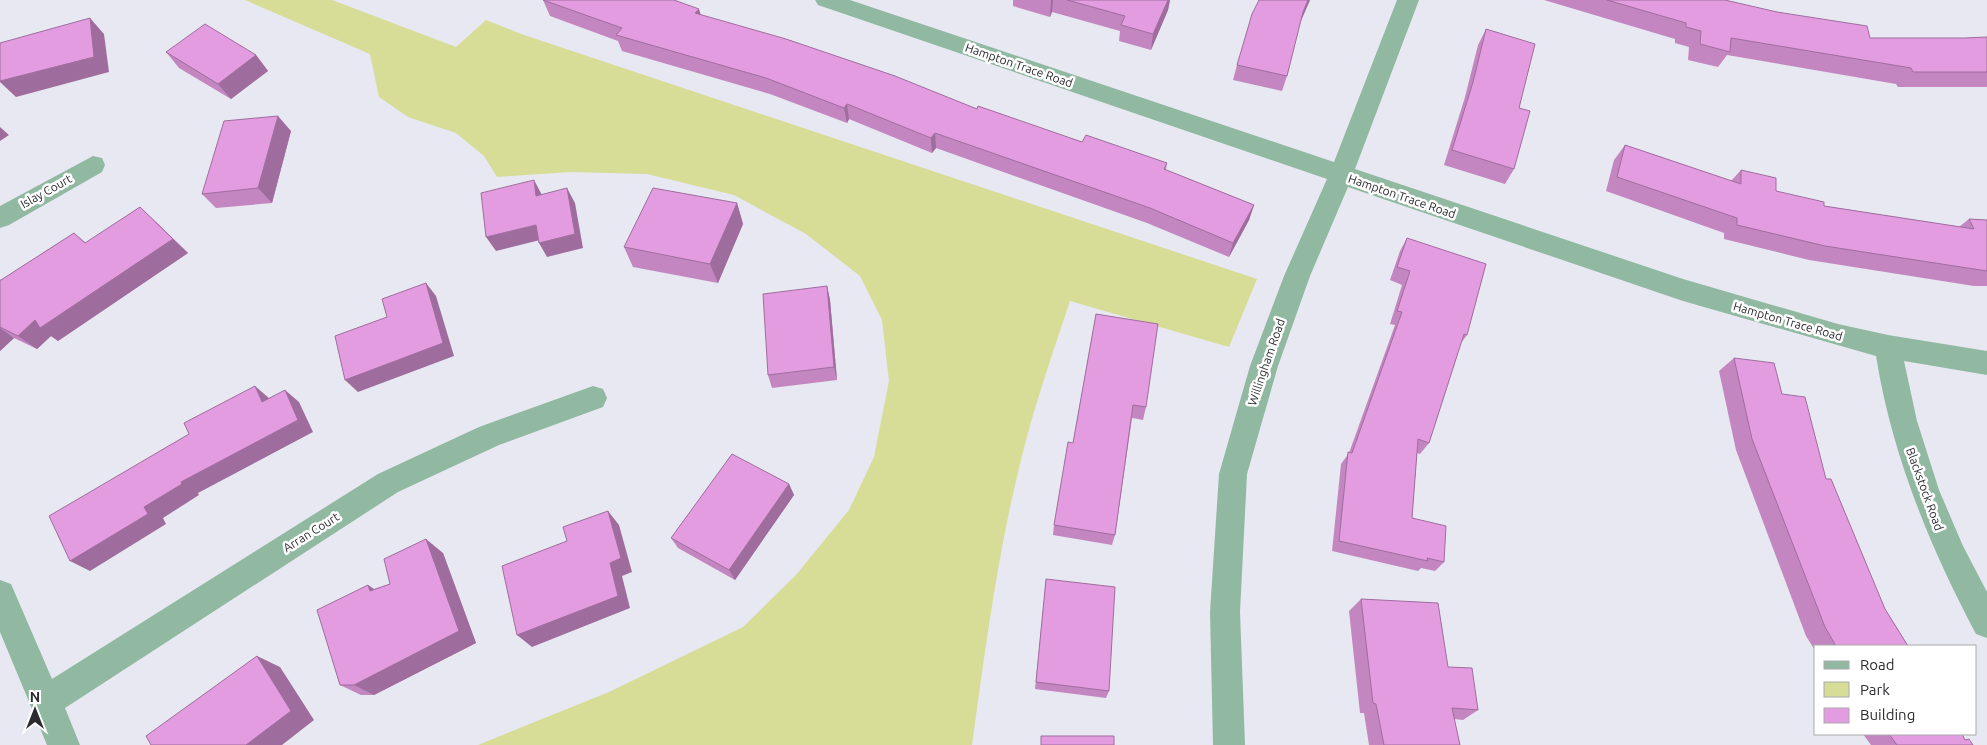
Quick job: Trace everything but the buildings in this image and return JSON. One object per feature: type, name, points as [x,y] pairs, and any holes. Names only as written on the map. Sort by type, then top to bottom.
[{"type":"street","name":"Hampton Trace Road","points":[[826,0],[1683,290],[1771,317],[1888,347],[1987,363]]},
{"type":"street","name":"Willingham Road","points":[[1229,745],[1225,612],[1233,474],[1247,418],[1267,357],[1297,276],[1341,175],[1408,0]]},
{"type":"street","name":"Islay Court","points":[[0,218],[93,165]]},
{"type":"street","name":"Blackstock Road","points":[[1888,347],[1892,376],[1915,467],[1932,513],[1958,571],[1987,623]]},
{"type":"street","name":"Arran Court","points":[[46,701],[388,483],[436,458],[541,416],[593,398]]},
{"type":"street","points":[[0,595],[64,745]]},
{"type":"green space","points":[[245,0],[332,0],[456,47],[486,20],[521,34],[1257,279],[1229,347],[1070,301],[1043,382],[1012,499],[992,604],[972,745],[478,745],[609,692],[743,627],[796,575],[849,510],[874,457],[889,381],[882,320],[860,276],[806,234],[734,195],[647,174],[570,172],[497,177],[484,156],[456,133],[408,117],[379,97],[370,54]]}]
